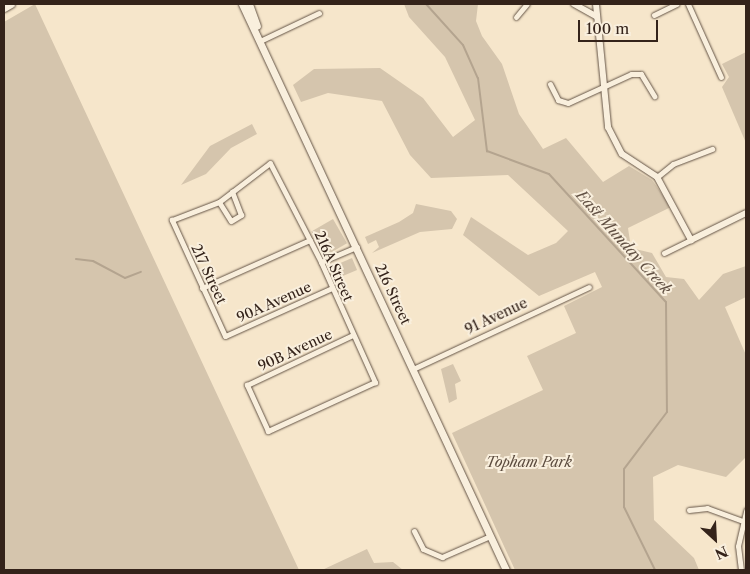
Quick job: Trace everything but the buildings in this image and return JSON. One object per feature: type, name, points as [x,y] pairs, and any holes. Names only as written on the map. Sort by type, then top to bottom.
[{"type":"main road","points":[[4,8],[11,4]]},
{"type":"main road","name":"216 Street","points":[[242,4],[257,28]]},
{"type":"main road","name":"216 Street","points":[[250,4],[262,40],[506,570]]},
{"type":"street","points":[[516,17],[527,4]]},
{"type":"street","points":[[574,4],[596,16]]},
{"type":"street","points":[[596,4],[603,87],[614,142],[622,154],[657,177],[691,240]]},
{"type":"street","points":[[654,15],[677,4]]},
{"type":"street","points":[[688,4],[721,77]]},
{"type":"street","points":[[262,40],[319,13]]},
{"type":"street","points":[[550,84],[564,103],[631,74],[641,74],[654,96]]},
{"type":"street","points":[[657,177],[672,164],[712,149]]},
{"type":"street","name":"216A Street","points":[[232,192],[270,163],[321,262],[374,382],[268,432]]},
{"type":"street","points":[[232,192],[241,215],[231,220],[219,202],[232,192]]},
{"type":"street","name":"217 Street","points":[[219,202],[172,220],[202,288],[226,336]]},
{"type":"street","points":[[664,253],[746,213]]},
{"type":"street","points":[[202,288],[310,240]]},
{"type":"street","points":[[321,262],[357,247]]},
{"type":"street","name":"91 Avenue","points":[[413,369],[589,287]]},
{"type":"street","name":"90A Avenue","points":[[226,336],[332,288]]},
{"type":"street","name":"90B Avenue","points":[[268,432],[247,385],[353,335]]},
{"type":"street","points":[[689,510],[707,508],[743,521]]},
{"type":"street","points":[[741,570],[738,552],[746,510]]},
{"type":"street","points":[[414,531],[423,548],[433,554],[442,556],[490,536]]},
{"type":"green space","points":[[35,4],[299,570],[4,570],[4,22]]},
{"type":"green space","name":"Topham Park","points":[[404,4],[478,4],[476,21],[482,36],[502,64],[519,114],[543,149],[566,138],[603,182],[629,166],[652,180],[671,207],[628,228],[631,248],[652,253],[666,277],[684,279],[699,300],[723,274],[746,266],[746,297],[725,307],[746,355],[746,457],[726,477],[678,465],[653,477],[654,520],[694,558],[699,570],[515,570],[452,433],[543,390],[527,356],[576,333],[564,306],[602,287],[595,272],[539,296],[463,235],[471,217],[528,255],[556,243],[568,231],[508,175],[431,178],[410,155],[382,101],[328,93],[301,102],[293,85],[314,69],[380,68],[423,98],[453,137],[475,120],[445,57],[409,17]]},
{"type":"green space","points":[[746,52],[746,143],[722,87],[729,77],[722,64]]},
{"type":"green space","points":[[252,124],[257,134],[231,148],[206,174],[181,185],[210,146]]},
{"type":"green space","points":[[416,204],[451,211],[457,219],[452,229],[420,232],[372,253],[379,247],[376,240],[368,244],[365,237],[399,222],[413,213]]},
{"type":"green space","points":[[333,219],[347,243],[325,256],[311,232]]},
{"type":"green space","points":[[352,258],[357,270],[335,279],[330,267]]},
{"type":"green space","points":[[453,364],[461,381],[455,384],[457,399],[449,403],[441,369]]},
{"type":"green space","points":[[367,549],[374,563],[393,562],[403,570],[322,570]]},
{"type":"waterway","name":"East Munday Creek","points":[[426,4],[463,45],[478,78],[487,151],[549,174],[666,302],[667,412],[624,469],[624,507],[655,570]]},
{"type":"waterway","points":[[76,259],[93,261],[125,278],[141,272]]}]
